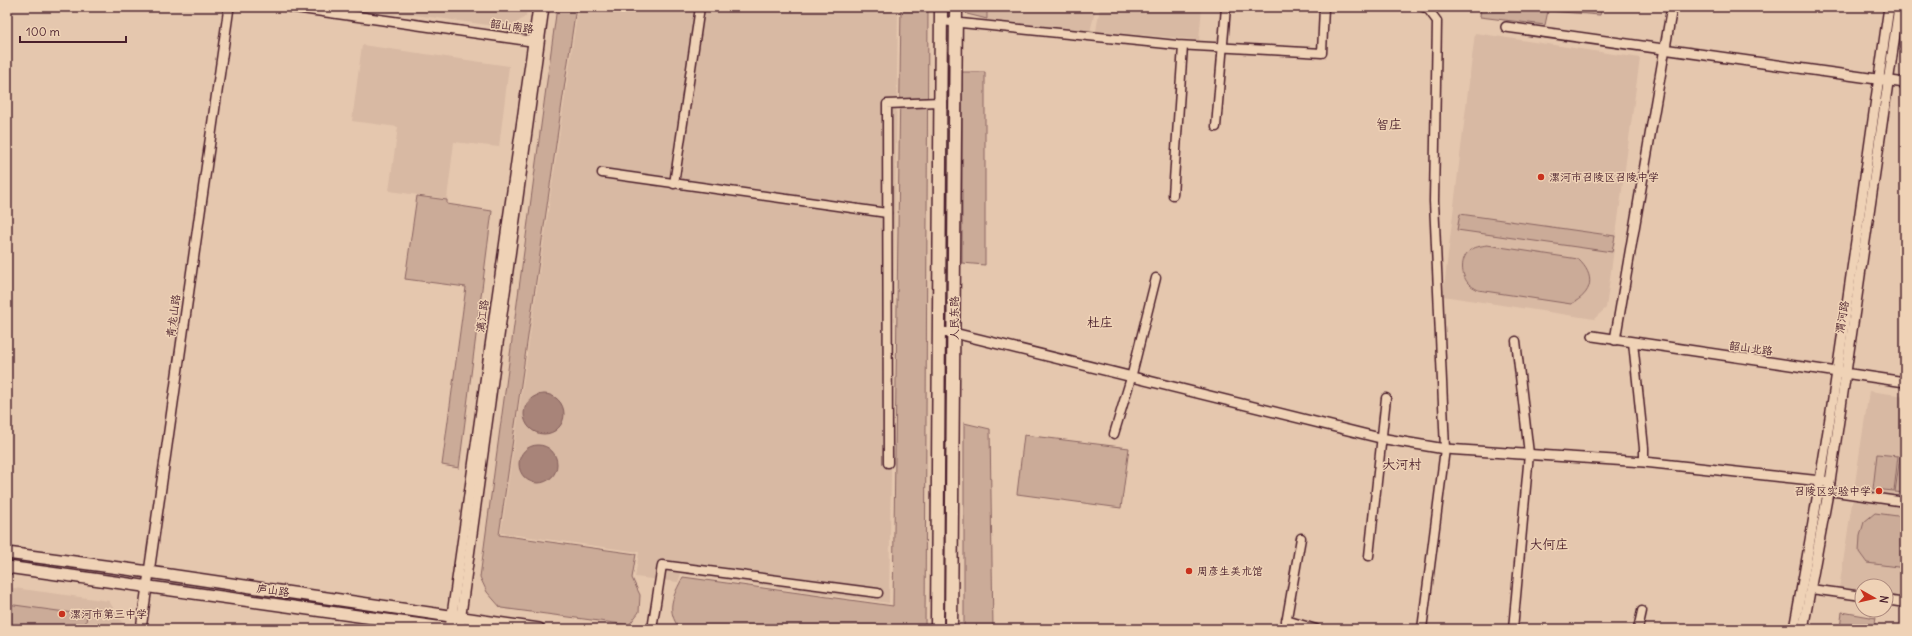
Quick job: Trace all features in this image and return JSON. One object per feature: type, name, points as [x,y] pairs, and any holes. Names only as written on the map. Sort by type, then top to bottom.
[{"type":"main road","name":"人民东路","points":[[937,629],[941,7]]},
{"type":"main road","name":"人民东路","points":[[951,629],[956,7]]},
{"type":"main road","name":"庐山路","points":[[7,553],[149,572],[457,621],[539,629]]},
{"type":"main road","name":"庐山路","points":[[7,567],[450,629]]},
{"type":"street","name":"青龙山路","points":[[141,629],[229,7]]},
{"type":"street","name":"韶山南路","points":[[291,7],[536,42]]},
{"type":"street","name":"漓江路","points":[[450,629],[457,621],[536,42],[538,7]]},
{"type":"street","name":"漓江路","points":[[536,42],[544,7]]},
{"type":"street","points":[[674,184],[700,7]]},
{"type":"street","points":[[1216,127],[1226,7]]},
{"type":"street","points":[[941,21],[1183,46],[1322,53],[1324,7]]},
{"type":"street","points":[[1422,629],[1445,449],[1434,201],[1437,21],[1428,9],[1423,7]]},
{"type":"street","points":[[1615,340],[1672,7]]},
{"type":"street","name":"渭河路","points":[[1794,629],[1820,481],[1868,228],[1889,7]]},
{"type":"street","name":"渭河路","points":[[1803,629],[1829,486],[1858,226],[1883,80],[1899,7]]},
{"type":"street","points":[[1506,27],[1905,83]]},
{"type":"street","points":[[1173,195],[1183,46]]},
{"type":"street","points":[[888,463],[887,104],[940,102]]},
{"type":"street","points":[[602,173],[887,213]]},
{"type":"street","points":[[1858,226],[1868,228]]},
{"type":"street","points":[[1114,434],[1131,378],[1156,278]]},
{"type":"street","points":[[938,332],[954,333],[1131,378],[1382,438],[1445,449],[1644,462],[1820,481],[1829,486],[1905,502]]},
{"type":"street","name":"韶山北路","points":[[1593,336],[1905,382]]},
{"type":"street","points":[[1513,629],[1529,454],[1516,341]]},
{"type":"street","points":[[1633,342],[1644,448],[1644,462]]},
{"type":"street","points":[[1369,556],[1386,398]]},
{"type":"street","points":[[1285,629],[1301,538]]},
{"type":"street","points":[[652,629],[662,565],[878,593]]},
{"type":"street","points":[[1811,589],[1854,595]]},
{"type":"street","points":[[1894,601],[1905,603]]},
{"type":"street","points":[[1638,629],[1642,611]]},
{"type":"street","points":[[1286,620],[1316,629]]},
{"type":"shaded area","points":[[358,7],[527,7],[526,16],[510,28]]},
{"type":"shaded area","points":[[557,7],[576,7],[499,535],[636,554],[632,578],[640,595],[639,612],[629,625],[501,608],[487,592],[480,577]]},
{"type":"shaded area","points":[[578,7],[898,7],[889,603],[681,574],[678,582],[635,577],[639,552],[501,533]]},
{"type":"shaded area","points":[[901,7],[928,7],[925,629],[680,629],[673,616],[672,603],[676,590],[683,577],[893,606]]},
{"type":"shaded area","points":[[964,7],[987,7],[987,19],[967,14],[964,11]]},
{"type":"shaded area","points":[[988,7],[1096,7],[1090,32],[988,20]]},
{"type":"shaded area","points":[[1100,7],[1202,7],[1199,40],[1096,31]]},
{"type":"shaded area","points":[[1481,7],[1602,7],[1600,15],[1548,11],[1545,25],[1480,17]]},
{"type":"shaded area","name":"漯河市召陵区召陵中学","points":[[1475,33],[1640,58],[1606,308],[1594,319],[1443,296]]},
{"type":"shaded area","points":[[362,45],[509,66],[499,147],[454,142],[447,199],[389,191],[398,127],[352,121]]},
{"type":"shaded area","points":[[962,72],[985,72],[985,265],[962,263]]},
{"type":"shaded area","points":[[417,196],[447,200],[447,204],[492,211],[459,468],[442,465],[466,287],[405,279]]},
{"type":"shaded area","points":[[1460,214],[1615,236],[1612,252],[1457,230]]},
{"type":"shaded area","points":[[1487,245],[1578,259],[1588,272],[1590,284],[1588,289],[1584,295],[1571,304],[1478,290],[1470,285],[1466,280],[1462,267],[1464,258],[1469,251]]},
{"type":"shaded area","name":"召陵区实验中学","points":[[1869,391],[1905,396],[1905,599],[1894,597],[1894,578],[1854,578],[1854,591],[1839,589]]},
{"type":"shaded area","points":[[544,394],[552,396],[558,400],[562,406],[564,414],[562,422],[558,428],[552,432],[544,434],[536,432],[530,428],[526,422],[524,414],[526,406],[530,400],[536,396]]},
{"type":"shaded area","points":[[964,423],[990,429],[993,629],[964,629]]},
{"type":"shaded area","points":[[1024,435],[1129,448],[1121,508],[1017,494]]},
{"type":"shaded area","points":[[534,445],[542,445],[549,448],[554,453],[557,464],[554,475],[549,480],[542,483],[534,483],[527,480],[522,475],[519,468],[519,460],[522,453],[527,448]]},
{"type":"shaded area","points":[[1877,454],[1898,456],[1894,491],[1873,489]]},
{"type":"shaded area","points":[[1900,457],[1905,457],[1905,493],[1895,492]]},
{"type":"shaded area","points":[[1875,513],[1905,517],[1905,568],[1867,563],[1859,552],[1860,536],[1864,522]]},
{"type":"shaded area","name":"漯河市第三中学","points":[[7,587],[109,601],[126,629],[7,629]]},
{"type":"shaded area","points":[[7,604],[87,615],[85,629],[7,629]]},
{"type":"shaded area","points":[[1842,612],[1854,614],[1854,618],[1876,618],[1874,629],[1840,629]]},
{"type":"place","name":"漯河市召陵区召陵中学","points":[[1541,177]]},
{"type":"place","name":"召陵区实验中学","points":[[1879,491]]},
{"type":"place","name":"周彦生美术馆","points":[[1189,571]]},
{"type":"place","name":"漯河市第三中学","points":[[62,614]]},
{"type":"district","name":"智庄","points":[[1389,124]]},
{"type":"district","name":"杜庄","points":[[1100,322]]},
{"type":"district","name":"大河村","points":[[1402,464]]},
{"type":"district","name":"大何庄","points":[[1549,544]]}]
